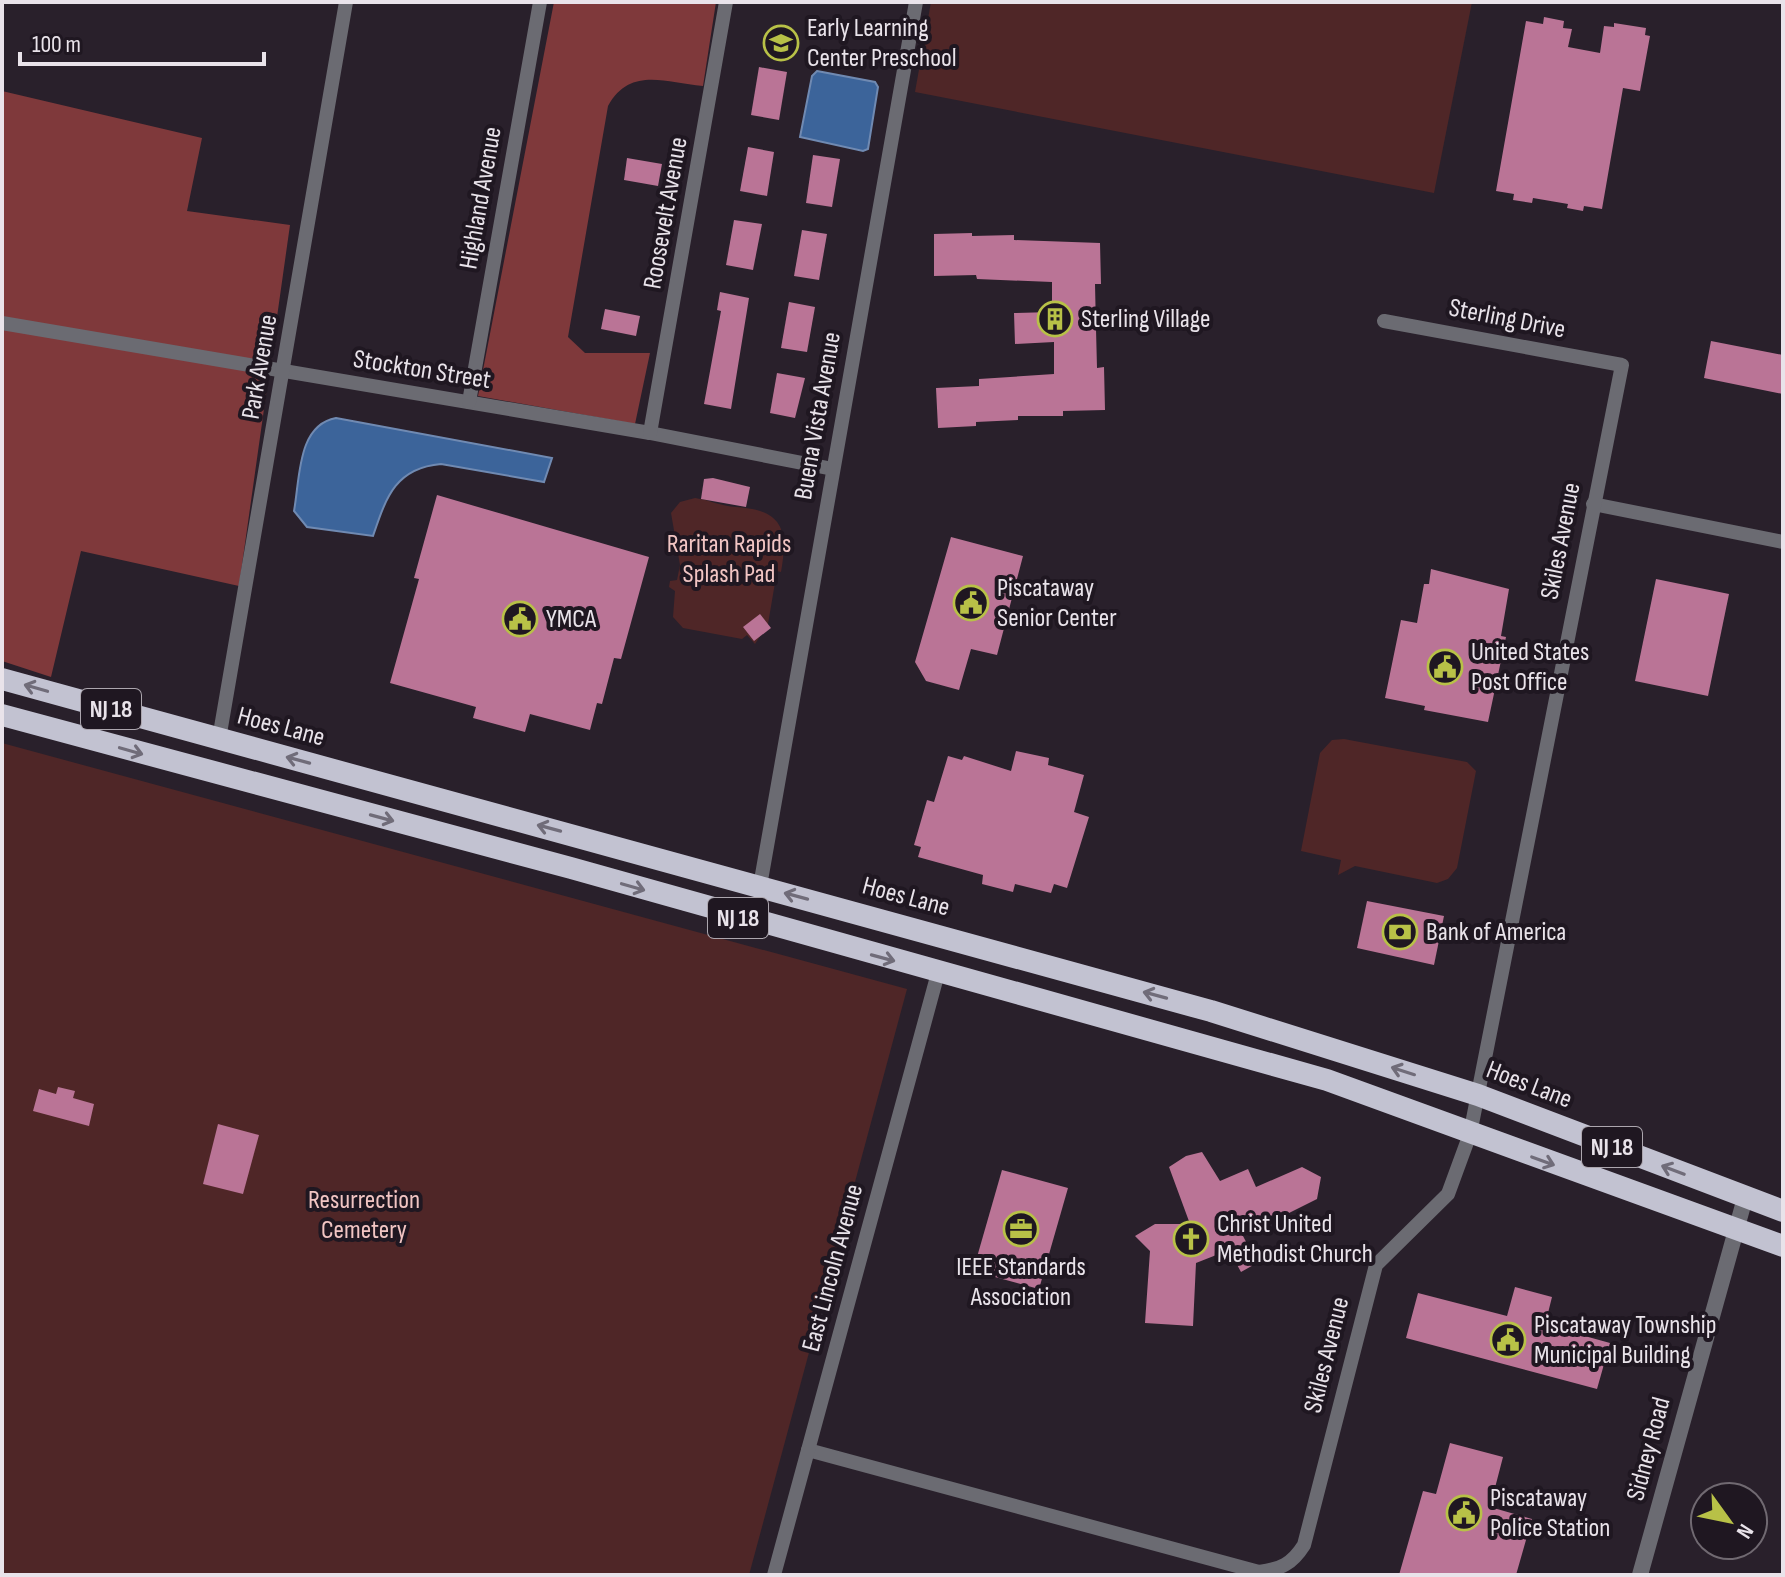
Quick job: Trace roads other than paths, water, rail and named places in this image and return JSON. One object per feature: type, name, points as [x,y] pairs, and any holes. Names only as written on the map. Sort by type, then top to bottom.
[{"type":"highway","name":"Hoes Lane","points":[[2,679],[1211,1011],[1478,1095],[1783,1211]]},
{"type":"highway","name":"NJ 18","points":[[2,715],[571,868],[1327,1080],[1783,1246]]},
{"type":"street","name":"Park Avenue","points":[[219,739],[346,2]]},
{"type":"street","name":"Highland Avenue","points":[[469,402],[540,2]]},
{"type":"street","name":"Roosevelt Avenue","points":[[650,433],[726,2]]},
{"type":"street","name":"Buena Vista Avenue","points":[[760,886],[916,2]]},
{"type":"street","name":"Sterling Drive","points":[[1384,321],[1622,365]]},
{"type":"street","name":"Stockton Street","points":[[2,323],[650,433],[833,469]]},
{"type":"street","name":"Skiles Avenue","points":[[808,1450],[1259,1572],[1278,1569],[1294,1561],[1304,1545],[1376,1265],[1448,1194],[1470,1134],[1622,365]]},
{"type":"street","points":[[1593,504],[1783,542]]},
{"type":"street","name":"East Lincoln Avenue","points":[[774,1575],[938,973]]},
{"type":"street","name":"Sidney Road","points":[[1640,1575],[1745,1198]]},
{"type":"water","points":[[817,71],[875,82],[878,87],[868,149],[863,151],[800,137],[812,76]]},
{"type":"water","points":[[336,418],[552,458],[544,482],[441,464],[413,472],[395,487],[388,498],[373,536],[307,527],[294,511],[303,455],[314,431]]},
{"type":"place","name":"Early Learning Center Preschool","points":[[781,43]]},
{"type":"place","name":"Sterling Village","points":[[1055,319]]},
{"type":"place","name":"Piscataway Senior Center","points":[[971,603]]},
{"type":"place","name":"YMCA","points":[[520,619]]},
{"type":"place","name":"United States Post Office","points":[[1445,667]]},
{"type":"place","name":"Bank of America","points":[[1400,932]]},
{"type":"place","name":"IEEE Standards Association","points":[[1021,1229]]},
{"type":"place","name":"Christ United Methodist Church","points":[[1191,1239]]},
{"type":"place","name":"Piscataway Township Municipal Building","points":[[1508,1340]]},
{"type":"place","name":"Piscataway Police Station","points":[[1464,1513]]},
{"type":"park label","name":"Raritan Rapids Splash Pad","points":[[729,559]]},
{"type":"park label","name":"Resurrection Cemetery","points":[[364,1215]]}]
